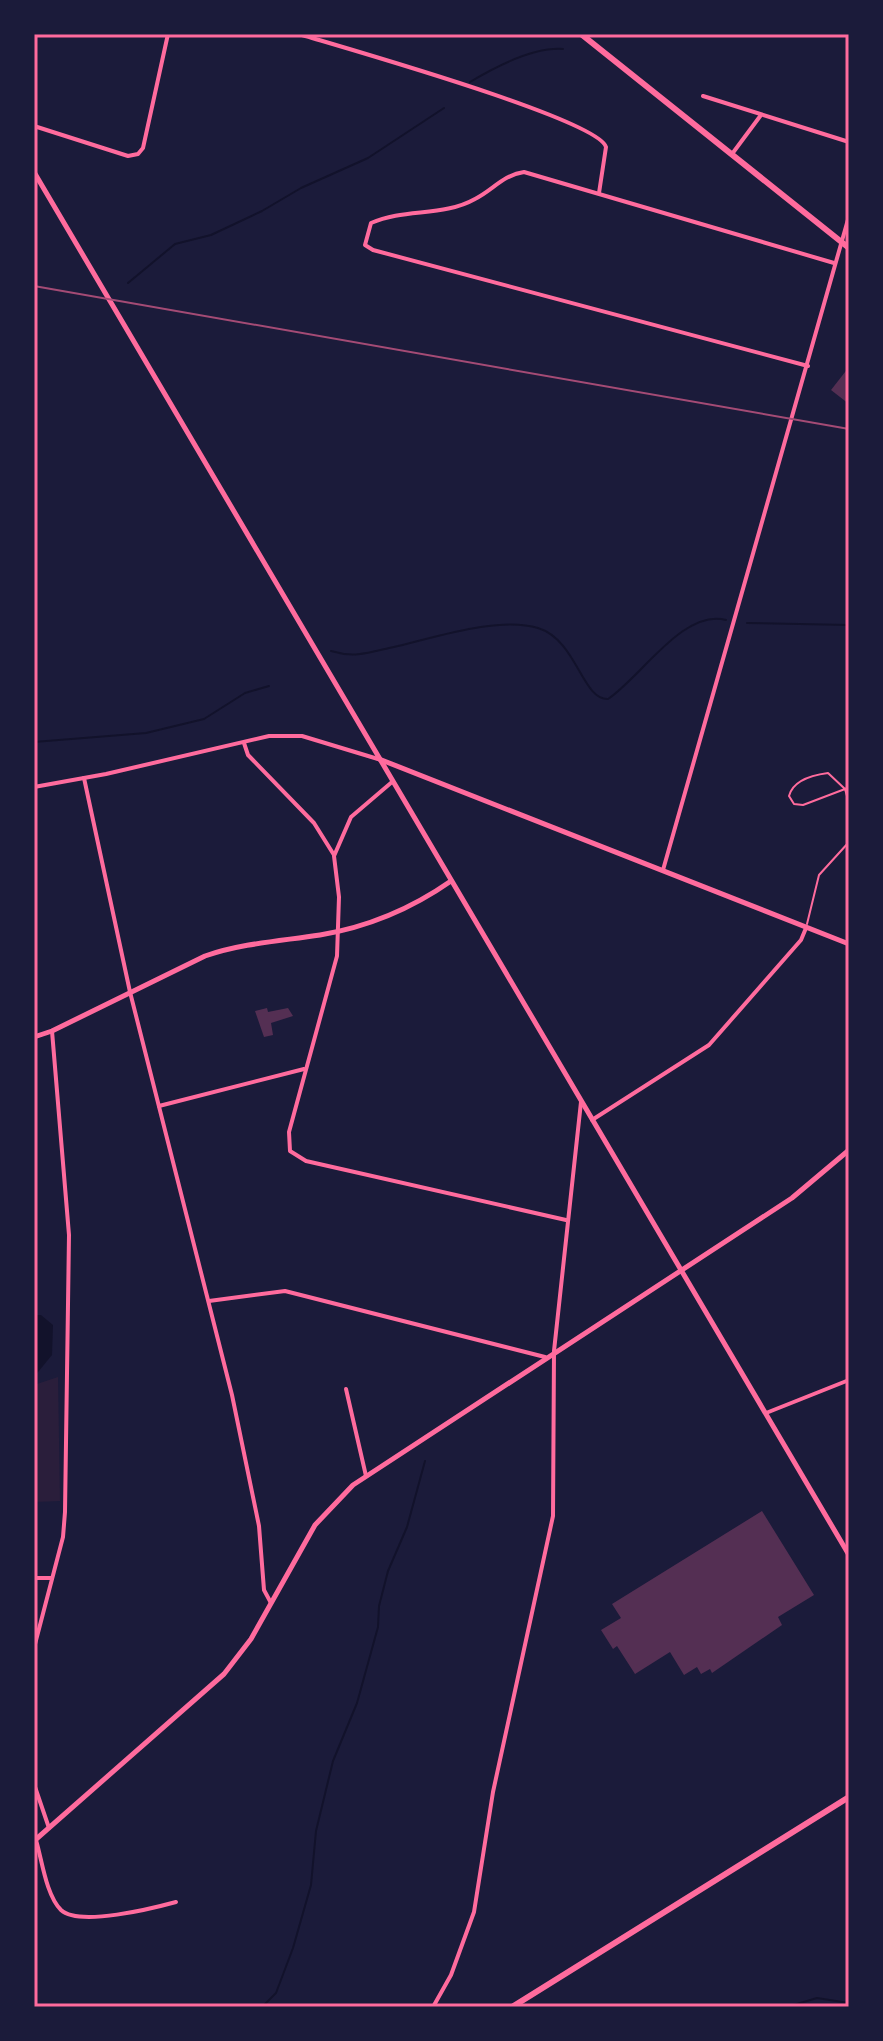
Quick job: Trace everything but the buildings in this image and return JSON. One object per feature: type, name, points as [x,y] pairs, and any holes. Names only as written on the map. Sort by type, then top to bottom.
[{"type":"main road","points":[[581,34],[849,248]]},
{"type":"main road","points":[[512,2007],[849,1797]]},
{"type":"street","points":[[34,126],[128,156],[138,154],[143,148],[168,34]]},
{"type":"street","points":[[299,34],[524,105],[596,135],[606,147],[599,193]]},
{"type":"street","points":[[703,96],[849,142]]},
{"type":"street","points":[[732,154],[761,115]]},
{"type":"street","points":[[34,172],[849,1555]]},
{"type":"street","points":[[808,366],[373,250],[365,245],[367,233],[371,223],[390,214],[451,208],[476,199],[514,173],[524,172],[834,263]]},
{"type":"street","points":[[663,870],[849,216]]},
{"type":"street","points":[[34,787],[269,736],[302,736],[378,759],[849,944]]},
{"type":"street","points":[[244,743],[248,755],[314,823],[333,848],[334,856],[340,931],[334,968],[289,1132],[290,1151],[299,1159],[566,1220]]},
{"type":"street","points":[[84,778],[130,992],[253,1494],[264,1590],[271,1603]]},
{"type":"street","points":[[334,856],[351,817],[392,782]]},
{"type":"street","points":[[34,1037],[231,947],[340,931],[407,908],[451,881]]},
{"type":"street","points":[[592,1120],[709,1045],[801,940],[806,928]]},
{"type":"street","points":[[34,1648],[63,1537],[65,1512],[69,1235],[52,1031]]},
{"type":"street","points":[[159,1106],[305,1069]]},
{"type":"street","points":[[433,2007],[451,1975],[474,1912],[493,1792],[555,1502],[554,1351],[581,1102]]},
{"type":"street","points":[[176,1902],[84,1918],[65,1913],[54,1900],[35,1839],[224,1674],[251,1639],[315,1525],[366,1476],[792,1198],[849,1150]]},
{"type":"street","points":[[208,1301],[285,1291],[545,1357]]},
{"type":"street","points":[[766,1413],[849,1380]]},
{"type":"street","points":[[346,1389],[366,1476]]},
{"type":"street","points":[[34,1578],[52,1578]]},
{"type":"street","points":[[34,1784],[49,1828]]},
{"type":"lane","points":[[847,788],[803,805],[794,804],[789,796],[791,788],[798,782],[828,773],[847,788],[849,803]]},
{"type":"lane","points":[[806,928],[819,875],[849,842]]},
{"type":"shaded area","points":[[34,1315],[41,1315],[53,1325],[52,1355],[34,1377]]},
{"type":"shaded area","points":[[58,1377],[60,1501],[34,1502],[34,1385]]},
{"type":"waterway","points":[[470,82],[527,55],[563,49]]},
{"type":"waterway","points":[[128,283],[175,244],[211,235],[301,188],[368,158],[444,108]]},
{"type":"waterway","points":[[331,651],[365,653],[468,629],[523,625],[538,628],[562,644],[592,690],[599,697],[608,699],[679,634],[694,624],[710,619],[726,620]]},
{"type":"waterway","points":[[747,623],[849,625]]},
{"type":"waterway","points":[[34,742],[146,733],[204,719],[245,693],[269,686]]},
{"type":"waterway","points":[[262,2007],[276,1993],[293,1948],[311,1885],[316,1831],[333,1761],[357,1703],[378,1627],[379,1606],[388,1571],[407,1527],[425,1461]]},
{"type":"waterway","points":[[787,2007],[817,1998],[849,2003]]},
{"type":"railway","points":[[34,286],[849,429]]}]
